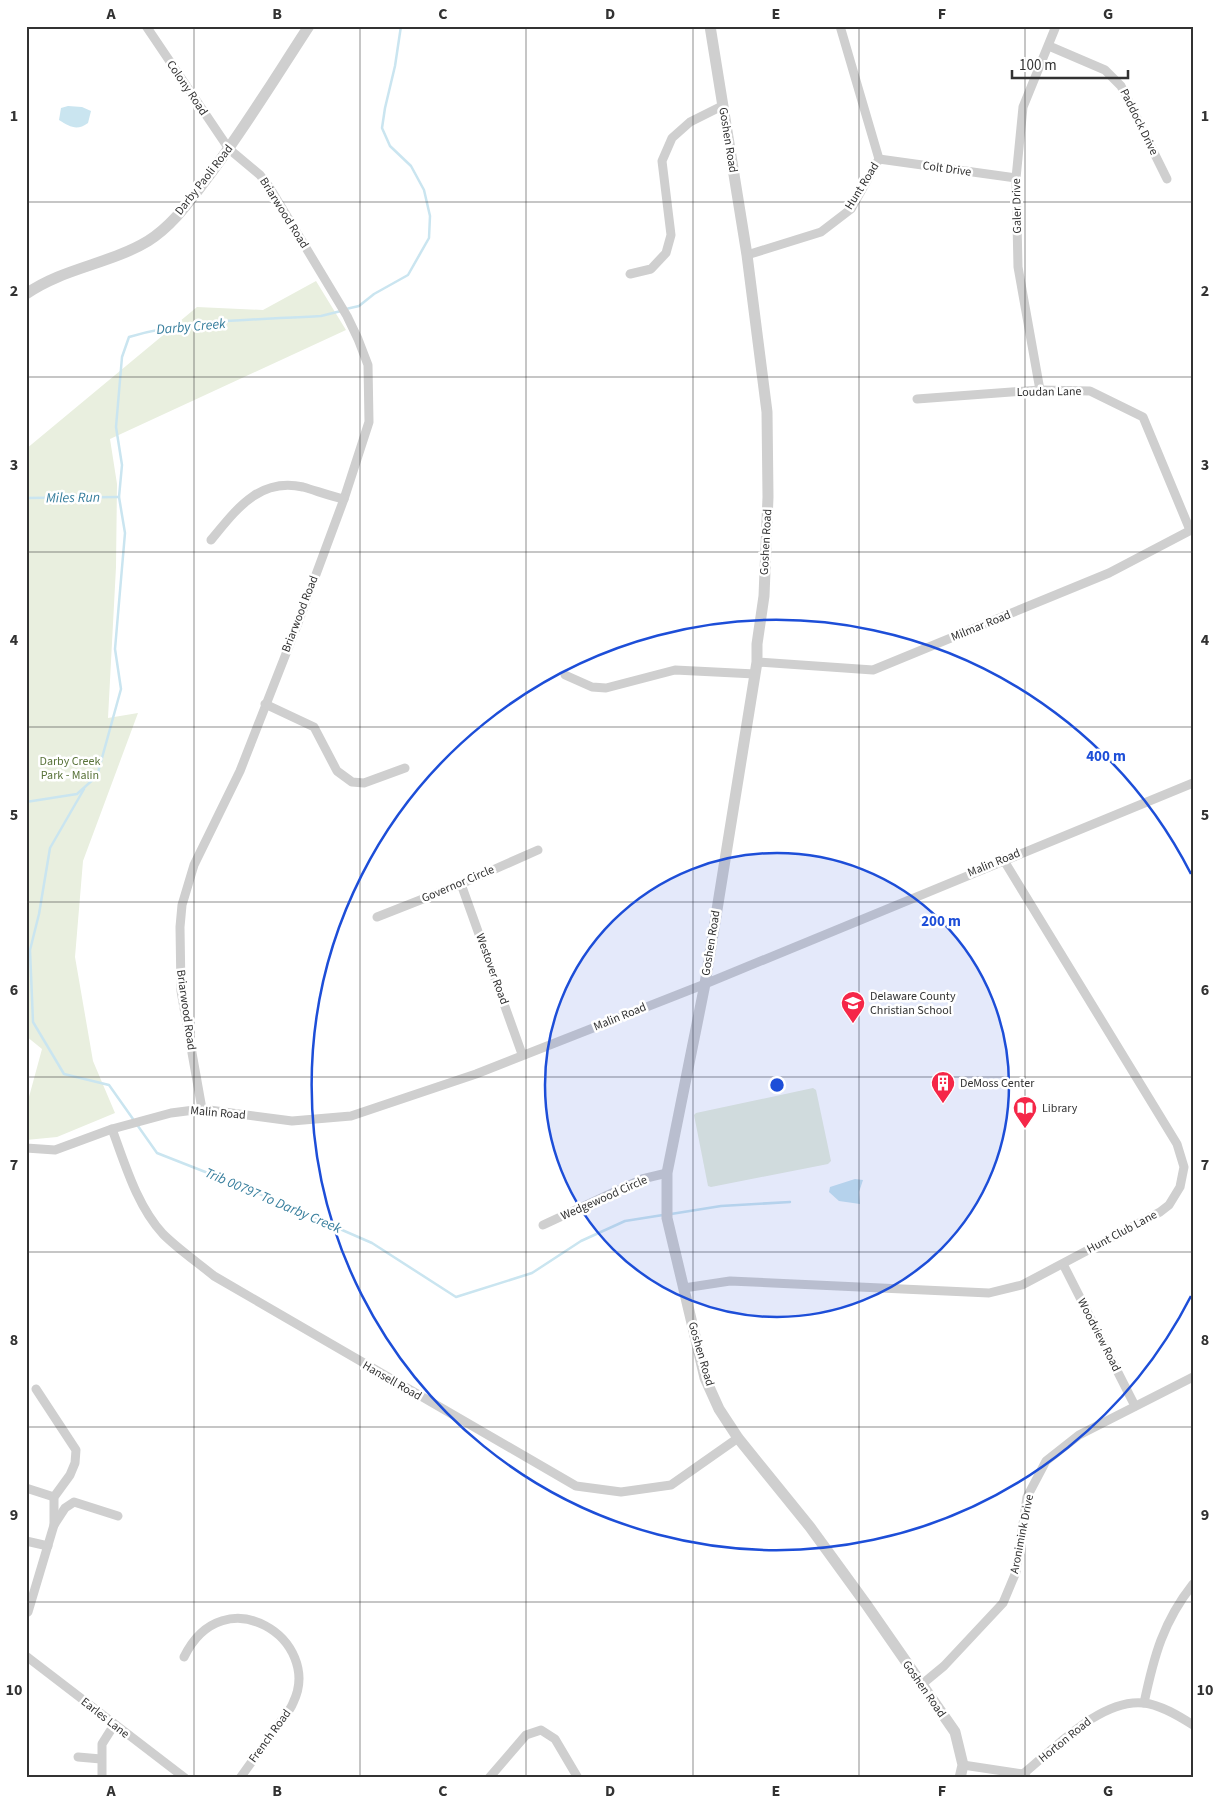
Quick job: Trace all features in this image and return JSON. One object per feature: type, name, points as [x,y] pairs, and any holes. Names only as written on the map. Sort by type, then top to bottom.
[{"type":"street","name":"Colony Road","points":[[146,26],[229,149]]},
{"type":"street","name":"Darby Paoli Road","points":[[26,294],[50,280],[136,247],[159,233],[182,211],[229,149],[309,26]]},
{"type":"street","name":"Goshen Road","points":[[710,26],[747,256],[767,412],[768,497],[764,596],[757,644],[756,668],[705,984],[667,1173],[667,1215],[706,1378],[719,1409],[738,1438],[810,1527],[954,1732],[963,1765],[960,1778]]},
{"type":"street","name":"Hunt Road","points":[[747,256],[821,232],[851,209],[879,159],[840,26]]},
{"type":"street","name":"Galer Drive","points":[[1040,390],[1018,267],[1016,178],[1023,107],[1056,26]]},
{"type":"street","name":"Paddock Drive","points":[[1049,46],[1105,70],[1121,86],[1167,179]]},
{"type":"street","points":[[630,274],[651,269],[666,253],[671,235],[662,161],[672,138],[690,122],[722,106]]},
{"type":"street","name":"Briarwood Road","points":[[202,1109],[181,991],[182,906],[194,865],[240,771],[344,499],[369,422],[370,392],[368,365],[347,316],[336,297],[270,188],[260,175],[229,149]]},
{"type":"street","name":"Colt Drive","points":[[879,159],[1016,178]]},
{"type":"street","name":"Loudan Lane","points":[[916,399],[1040,390],[1090,391],[1143,417],[1191,530]]},
{"type":"street","points":[[211,540],[250,496],[265,488],[283,485],[302,487],[344,499]]},
{"type":"street","name":"Milmar Road","points":[[565,675],[592,687],[606,688],[676,670],[756,668],[873,670],[1109,573],[1191,530]]},
{"type":"street","points":[[265,704],[314,727],[337,771],[352,782],[364,783],[405,768]]},
{"type":"street","name":"Malin Road","points":[[26,1148],[54,1150],[112,1129],[171,1113],[202,1109],[292,1120],[351,1116],[476,1074],[522,1054],[705,984],[1003,859],[1193,783]]},
{"type":"street","name":"Governor Circle","points":[[377,917],[461,884],[538,850]]},
{"type":"street","name":"Hunt Club Lane","points":[[684,1288],[730,1281],[990,1293],[1022,1286],[1160,1212],[1169,1205],[1180,1187],[1184,1167],[1177,1144],[1003,859]]},
{"type":"street","name":"Westover Road","points":[[461,884],[522,1054]]},
{"type":"street","name":"Hansell Road","points":[[112,1129],[140,1200],[155,1223],[173,1243],[214,1276],[576,1486],[621,1492],[671,1485],[738,1438]]},
{"type":"street","name":"Wedgewood Circle","points":[[543,1225],[642,1178],[667,1173]]},
{"type":"street","name":"Woodview Road","points":[[1063,1264],[1135,1406]]},
{"type":"street","name":"Aronimink Drive","points":[[921,1685],[944,1666],[1003,1603],[1016,1572],[1027,1497],[1046,1461],[1079,1435],[1193,1377]]},
{"type":"street","points":[[28,1612],[54,1525],[54,1497],[70,1475],[75,1462],[76,1450],[36,1389]]},
{"type":"street","points":[[26,1488],[54,1497]]},
{"type":"street","points":[[54,1525],[65,1508],[74,1502],[118,1516]]},
{"type":"street","points":[[26,1541],[48,1546]]},
{"type":"street","points":[[1144,1702],[1154,1656],[1177,1604],[1193,1584]]},
{"type":"street","name":"French Road","points":[[184,1658],[191,1642],[206,1627],[237,1618],[247,1619],[266,1626],[283,1639],[293,1655],[298,1683],[293,1704],[240,1778]]},
{"type":"street","name":"Earles Lane","points":[[26,1656],[185,1778]]},
{"type":"street","name":"Horton Road","points":[[1025,1776],[1089,1719],[1118,1705],[1144,1702],[1176,1714],[1193,1725]]},
{"type":"street","points":[[102,1778],[100,1759],[103,1739],[114,1725]]},
{"type":"street","points":[[489,1778],[526,1734],[541,1730],[555,1739],[578,1778]]},
{"type":"street","points":[[78,1757],[100,1759]]},
{"type":"street","points":[[963,1765],[1025,1776]]},
{"type":"green space","name":"Darby Creek Park - Malin","points":[[316,281],[346,330],[110,439],[117,484],[116,567],[108,718],[138,713],[83,861],[75,957],[93,1061],[115,1113],[57,1137],[26,1140],[26,1108],[42,1049],[26,1036],[26,449],[197,307],[263,310]]},
{"type":"green space","points":[[813,1088],[816,1090],[831,1161],[828,1164],[711,1187],[708,1186],[694,1115],[696,1113]]},
{"type":"water","points":[[68,106],[82,107],[91,111],[88,123],[80,127],[74,127],[59,120],[61,108]]},
{"type":"water","points":[[855,1179],[863,1180],[859,1192],[860,1204],[839,1201],[829,1192],[830,1187]]},
{"type":"waterway","name":"Darby Creek","points":[[346,309],[359,306],[374,294],[408,275],[429,238],[430,216],[424,190],[411,166],[390,146],[382,128],[401,26]]},
{"type":"waterway","name":"Darby Creek","points":[[26,802],[77,794],[97,776],[121,689],[115,649],[125,533],[119,497],[122,465],[116,427],[122,357],[129,337],[152,331],[200,324],[321,316],[341,311]]},
{"type":"waterway","name":"Miles Run","points":[[26,498],[119,497]]},
{"type":"waterway","name":"Trib 00797 To Darby Creek","points":[[84,789],[50,848],[39,914],[30,950],[33,1022],[64,1074],[109,1085],[157,1153],[241,1186],[372,1243],[456,1297],[532,1273],[581,1241],[625,1221],[663,1215]]},
{"type":"waterway","name":"Trib 00797 To Darby Creek","points":[[671,1214],[721,1206],[790,1202]]},
{"type":"place","name":"Delaware County Christian School","points":[[853,1024]]},
{"type":"place","name":"DeMoss Center","points":[[943,1104]]},
{"type":"place","name":"Library","points":[[1025,1129]]}]
